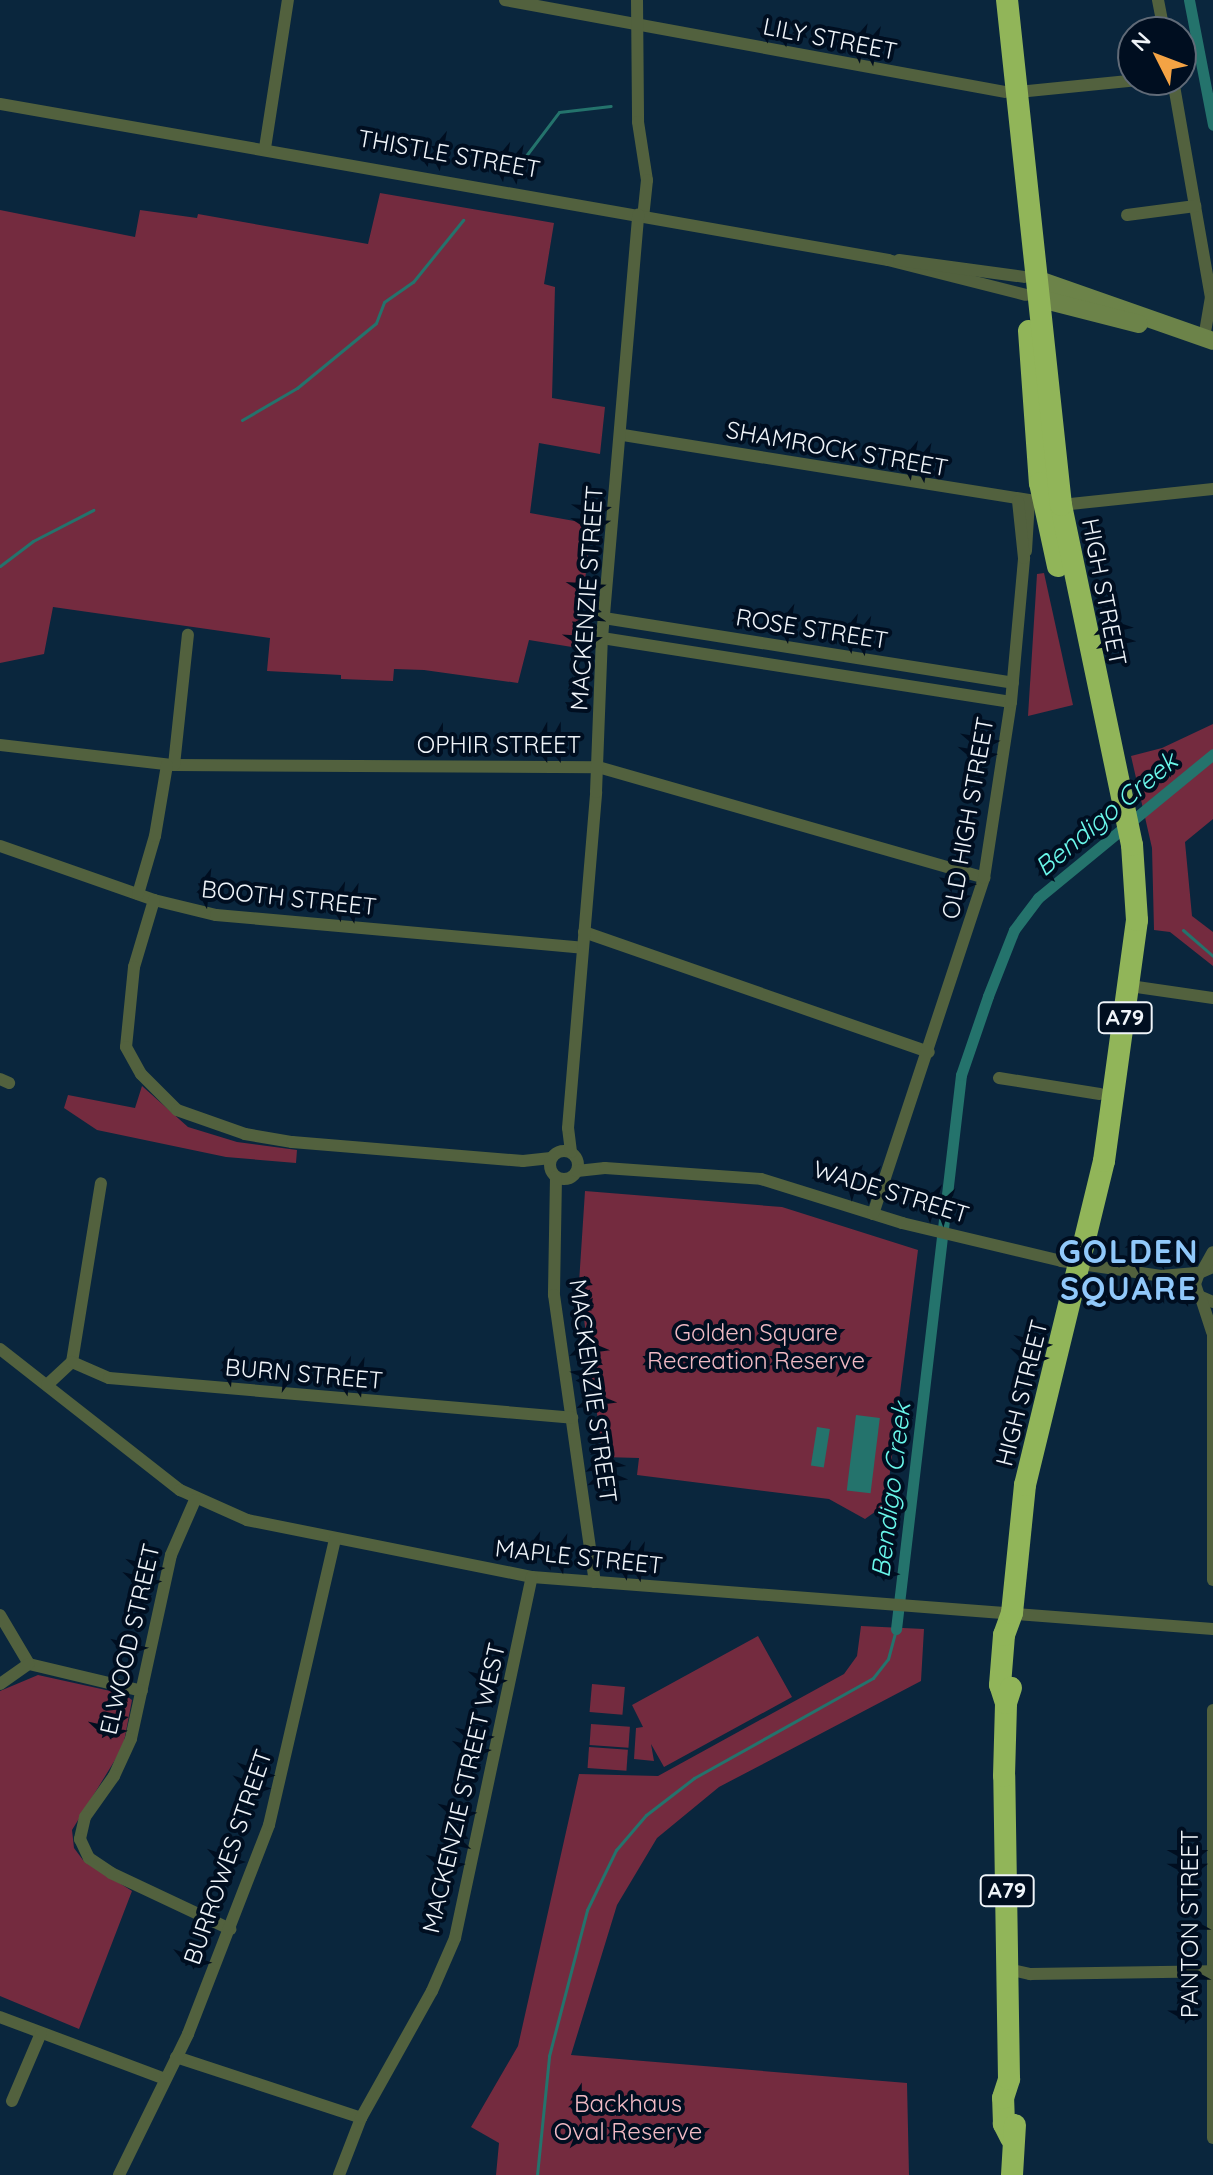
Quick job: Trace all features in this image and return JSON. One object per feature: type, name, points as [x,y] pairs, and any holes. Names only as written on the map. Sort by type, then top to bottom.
[{"type":"highway","name":"HIGH STREET","points":[[995,0],[1012,92]]},
{"type":"highway","name":"HIGH STREET","points":[[1007,0],[1012,92],[1032,288],[1038,502],[1120,814]]},
{"type":"highway","name":"HIGH STREET","points":[[1012,2175],[1011,2138],[1003,2111],[1009,2079],[1006,1703],[1018,1636],[1012,1613],[1029,1463],[1081,1266],[1094,1189],[1104,1161],[1123,985],[1127,909],[1127,848],[1120,814],[1053,548],[1038,502]]},
{"type":"highway","name":"HIGH STREET","points":[[1094,1189],[1091,1158],[1100,1094],[1123,985]]},
{"type":"street","points":[[265,148],[288,0]]},
{"type":"street","name":"LILY STREET","points":[[505,0],[1012,92],[1117,82]]},
{"type":"street","name":"MACKENZIE STREET","points":[[595,1582],[554,1295],[559,1205],[598,767],[602,638],[623,435],[640,215],[647,180],[638,122],[637,0]]},
{"type":"street","points":[[1176,96],[1211,297],[1208,339]]},
{"type":"street","name":"THISTLE STREET","points":[[0,104],[265,148],[1032,288],[1208,339]]},
{"type":"street","points":[[1127,215],[1195,206]]},
{"type":"street","name":"SHAMROCK STREET","points":[[623,435],[1038,502],[1213,489]]},
{"type":"street","name":"OLD HIGH STREET","points":[[873,1214],[984,878],[1011,702],[1026,552],[1038,502]]},
{"type":"street","points":[[1026,552],[1039,542],[1053,548]]},
{"type":"street","name":"ROSE STREET","points":[[604,618],[1013,683]]},
{"type":"street","points":[[138,894],[155,836],[170,765],[188,635]]},
{"type":"street","name":"ROSE STREET","points":[[602,638],[1011,702]]},
{"type":"street","name":"OPHIR STREET","points":[[0,745],[170,765],[598,767],[984,878]]},
{"type":"street","name":"BOOTH STREET","points":[[0,846],[154,900],[249,919],[583,948]]},
{"type":"street","name":"WADE STREET","points":[[154,900],[134,967],[126,1047],[141,1074],[177,1110],[245,1134],[563,1165],[761,1179],[930,1230],[1081,1266],[1161,1276],[1205,1269]]},
{"type":"street","points":[[584,932],[929,1052]]},
{"type":"street","points":[[1123,985],[1213,998]]},
{"type":"street","points":[[999,1078],[1100,1094]]},
{"type":"street","points":[[47,1385],[72,1362],[95,1186]]},
{"type":"street","points":[[1213,1252],[1205,1269],[1203,1297],[1213,1330],[1213,1580]]},
{"type":"street","name":"WADE STREET","points":[[1161,1276],[1203,1297]]},
{"type":"street","name":"MAPLE STREET","points":[[0,1349],[195,1500],[232,1516],[532,1577],[1213,1629]]},
{"type":"street","name":"BURN STREET","points":[[72,1362],[109,1378],[572,1418]]},
{"type":"street","name":"ELWOOD STREET","points":[[195,1500],[171,1555],[142,1691],[123,1758],[81,1828],[82,1849],[111,1873],[230,1929]]},
{"type":"street","name":"BURROWES STREET","points":[[119,2175],[176,2057],[230,1929],[286,1767],[335,1539]]},
{"type":"street","name":"MACKENZIE STREET WEST","points":[[339,2175],[361,2118],[432,1991],[455,1938],[532,1577]]},
{"type":"street","points":[[0,1615],[29,1664],[142,1691]]},
{"type":"street","points":[[0,1684],[29,1664]]},
{"type":"street","name":"PANTON STREET","points":[[1213,1710],[1213,2138]]},
{"type":"street","points":[[1008,1969],[1030,1974],[1211,1971]]},
{"type":"street","points":[[0,2017],[165,2079]]},
{"type":"street","points":[[12,2101],[41,2033]]},
{"type":"street","points":[[176,2057],[361,2118]]},
{"type":"green space","points":[[380,193],[554,223],[544,284],[555,287],[552,398],[605,407],[600,454],[539,443],[530,513],[591,524],[578,648],[529,640],[518,683],[394,669],[393,681],[341,679],[341,675],[267,671],[270,638],[53,607],[44,654],[0,663],[0,210],[135,237],[140,210],[197,218],[198,214],[368,244]]},
{"type":"green space","points":[[1044,573],[1073,705],[1028,716],[1037,574]]},
{"type":"green space","points":[[1213,724],[1213,819],[1185,842],[1192,916],[1213,932],[1213,966],[1170,932],[1154,930],[1152,848],[1131,756],[1162,748]]},
{"type":"green space","points":[[142,1086],[188,1127],[237,1142],[297,1150],[296,1163],[226,1157],[97,1130],[64,1108],[68,1095],[135,1108]]},
{"type":"green space","name":"Golden Square Recreation Reserve","points":[[585,1191],[782,1207],[918,1250],[886,1504],[865,1519],[829,1499],[637,1475],[639,1458],[603,1457],[579,1283]]},
{"type":"green space","name":"Backhaus Oval Reserve","points":[[861,1626],[924,1629],[921,1681],[719,1787],[657,1838],[617,1905],[571,2055],[907,2083],[909,2175],[496,2175],[499,2143],[471,2127],[518,2046],[579,1774],[658,1776],[844,1674],[857,1656]]},
{"type":"green space","points":[[758,1636],[792,1697],[664,1767],[651,1744],[654,1761],[634,1759],[636,1728],[643,1727],[632,1705]]},
{"type":"green space","points":[[38,1675],[124,1694],[132,1700],[123,1747],[72,1830],[74,1848],[83,1860],[132,1891],[79,2029],[0,1996],[0,1691]]},
{"type":"green space","points":[[592,1684],[625,1687],[622,1715],[590,1712]]},
{"type":"green space","points":[[591,1724],[630,1727],[628,1748],[590,1745]]},
{"type":"green space","points":[[589,1747],[628,1750],[626,1771],[588,1768]]},
{"type":"shaded area","points":[[856,1415],[880,1418],[871,1493],[847,1490]]},
{"type":"shaded area","points":[[817,1427],[830,1429],[824,1468],[811,1466]]},
{"type":"waterway","name":"Bendigo Creek","points":[[1189,0],[1213,125]]},
{"type":"waterway","points":[[519,165],[559,112],[611,106]]},
{"type":"waterway","points":[[242,420],[297,388],[376,323],[384,302],[413,282],[463,220]]},
{"type":"waterway","points":[[0,566],[33,541],[93,510]]},
{"type":"waterway","name":"Bendigo Creek","points":[[896,1629],[961,1075],[988,996],[1014,930],[1038,898],[1213,754]]},
{"type":"waterway","points":[[1183,930],[1213,956]]},
{"type":"waterway","name":"Bendigo Creek","points":[[537,2175],[549,2056],[587,1910],[616,1850],[646,1815],[694,1778],[873,1678],[888,1659],[896,1629]]},
{"type":"district","name":"GOLDEN SQUARE","points":[[1129,1270]]}]
